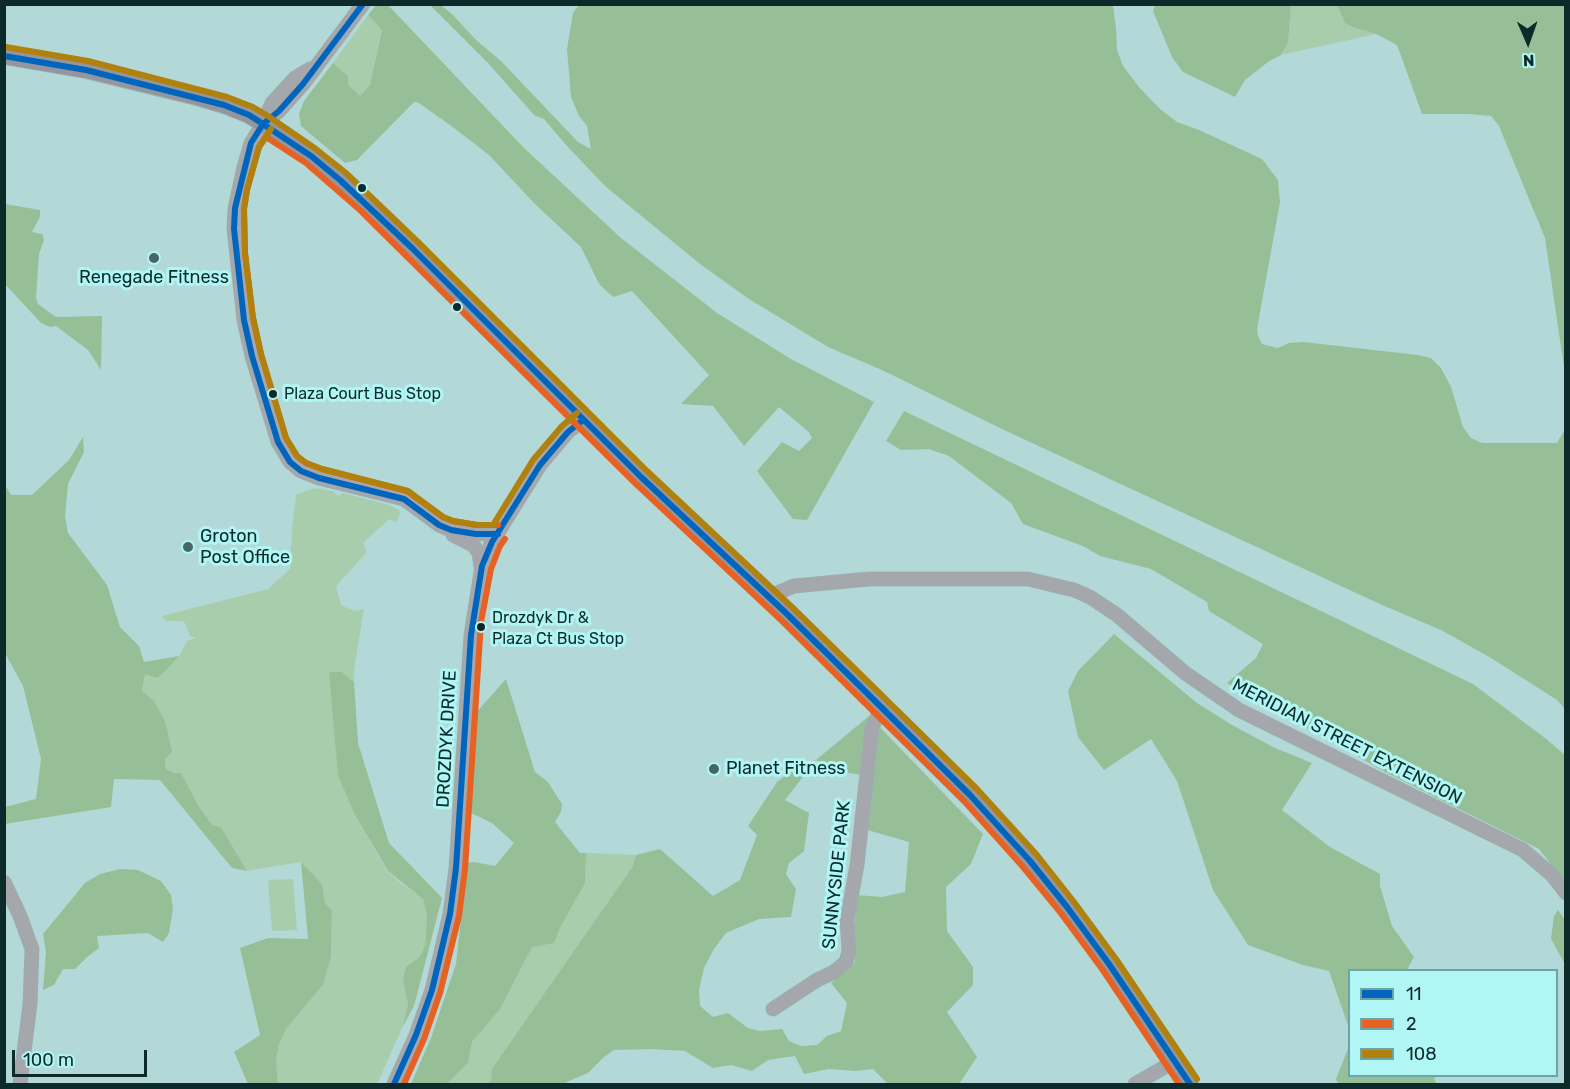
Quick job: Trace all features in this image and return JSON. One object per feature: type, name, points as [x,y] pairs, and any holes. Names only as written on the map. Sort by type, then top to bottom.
[{"type":"main road","points":[[4,56],[86,70],[197,96],[249,115],[311,156],[367,204],[583,420],[970,795],[1030,861],[1108,963],[1190,1084]]},
{"type":"street","points":[[363,4],[340,38],[303,84],[280,110],[263,124],[251,143],[241,177],[235,208],[234,229],[244,320],[262,392],[278,442],[290,462],[301,471],[319,478],[405,500],[454,536],[473,545],[479,553],[481,569]]},
{"type":"street","name":"DROZDYK DRIVE","points":[[394,1084],[416,1035],[432,990],[450,914],[456,868],[472,628],[481,569],[492,542],[540,465],[568,432],[583,420]]},
{"type":"street","points":[[439,525],[462,532],[498,534]]},
{"type":"street","name":"MERIDIAN STREET EXTENSION","points":[[768,597],[794,586],[869,579],[1028,579],[1074,590],[1090,597],[1117,615],[1185,673],[1239,711],[1515,846],[1539,863],[1566,892]]},
{"type":"street","name":"SUNNYSIDE PARK","points":[[773,1009],[817,980],[834,972],[846,962],[849,951],[847,920],[857,865],[872,728],[881,708]]},
{"type":"street","points":[[4,882],[32,949],[30,1004],[20,1084]]},
{"type":"street","points":[[1135,1084],[1175,1060]]},
{"type":"green space","points":[[377,4],[388,5],[524,148],[621,238],[717,313],[791,359],[874,402],[807,520],[793,519],[757,471],[782,442],[799,451],[812,438],[809,432],[779,407],[744,446],[713,406],[681,404],[709,375],[632,291],[613,297],[599,284],[581,247],[535,204],[489,155],[419,103],[414,102],[357,160],[345,163],[301,126],[299,114],[304,101],[333,63],[348,76],[348,85],[360,96],[370,85],[382,30],[368,15]]},
{"type":"green space","points":[[430,5],[441,5],[454,16],[476,40],[501,61],[578,142],[591,149],[587,126],[579,116],[571,97],[567,49],[573,13],[579,5],[1113,5],[1117,50],[1123,66],[1139,87],[1160,109],[1177,122],[1262,159],[1278,180],[1280,202],[1257,329],[1262,344],[1278,348],[1289,343],[1303,342],[1431,358],[1441,368],[1451,387],[1463,427],[1471,438],[1482,443],[1557,443],[1565,429],[1565,709],[1557,700],[1491,658],[1441,630],[1382,605],[1004,430],[884,371],[828,347],[749,299],[700,264],[605,186],[544,119],[534,115],[488,63]]},
{"type":"green space","points":[[1155,5],[1291,5],[1288,43],[1281,55],[1245,80],[1235,97],[1183,72],[1172,57],[1153,11]]},
{"type":"green space","points":[[1291,5],[1337,5],[1345,23],[1376,34],[1281,55],[1288,43]]},
{"type":"green space","points":[[1337,5],[1565,5],[1565,374],[1545,238],[1499,126],[1491,116],[1422,114],[1397,45],[1376,34],[1345,23]]},
{"type":"green space","points":[[368,15],[382,29],[370,85],[360,97],[348,85],[348,76],[333,63]]},
{"type":"green space","points":[[5,204],[40,210],[40,217],[32,232],[42,234],[44,240],[39,254],[36,298],[38,304],[56,317],[102,316],[101,370],[88,350],[56,326],[50,327],[41,323],[5,284]]},
{"type":"green space","points":[[904,411],[1473,684],[1565,755],[1565,882],[1539,849],[1387,773],[1227,683],[1256,658],[1263,644],[1209,611],[1207,602],[1151,569],[1100,556],[1083,546],[1023,524],[1011,503],[949,456],[929,449],[901,450],[886,441]]},
{"type":"green space","points":[[83,437],[84,452],[68,484],[65,516],[68,533],[107,585],[120,627],[139,646],[144,662],[179,656],[158,678],[145,674],[142,691],[154,701],[165,721],[172,752],[165,759],[166,769],[181,773],[198,805],[212,825],[221,827],[247,871],[232,868],[160,780],[114,779],[111,807],[5,824],[5,807],[36,799],[41,759],[23,686],[5,653],[5,485],[11,495],[32,495],[69,460]]},
{"type":"green space","points":[[314,488],[333,491],[338,496],[343,493],[389,505],[399,510],[400,514],[396,522],[389,519],[363,543],[366,553],[336,586],[341,605],[354,611],[364,609],[354,682],[342,672],[329,672],[355,815],[387,871],[423,898],[427,916],[425,945],[403,981],[408,1004],[403,1026],[377,1084],[278,1084],[276,1061],[279,1045],[286,1029],[323,985],[331,957],[332,911],[325,903],[322,884],[301,862],[247,871],[221,827],[212,825],[198,805],[181,773],[166,769],[165,759],[171,752],[168,738],[142,692],[145,674],[178,658],[187,641],[196,638],[190,636],[182,621],[166,621],[162,616],[268,589],[290,569],[296,495]]},
{"type":"green space","points":[[1114,634],[1197,703],[1275,748],[1312,763],[1282,810],[1330,847],[1380,874],[1380,886],[1392,926],[1414,957],[1408,969],[1348,969],[1348,1025],[1329,971],[1303,965],[1248,945],[1213,890],[1177,781],[1151,739],[1104,770],[1078,737],[1068,691],[1078,671]]},
{"type":"green space","points":[[329,672],[342,672],[354,682],[358,743],[389,843],[442,898],[414,1006],[403,1026],[408,1004],[403,981],[406,967],[419,958],[425,945],[427,916],[423,899],[388,871],[355,815],[338,775]]},
{"type":"green space","points":[[506,679],[535,772],[548,782],[562,804],[561,812],[555,822],[580,853],[586,853],[585,883],[554,943],[532,947],[500,1009],[472,1042],[468,1063],[447,1084],[411,1084],[431,1038],[456,964],[467,863],[495,866],[514,843],[492,823],[473,814],[465,814],[474,715]]},
{"type":"green space","points":[[869,716],[983,834],[971,864],[946,887],[947,931],[973,967],[973,985],[947,1012],[977,1057],[959,1084],[888,1084],[873,1069],[856,1071],[829,1069],[804,1074],[795,1056],[768,1060],[752,1071],[731,1065],[713,1068],[685,1051],[652,1049],[614,1050],[588,1073],[562,1084],[485,1084],[491,1081],[492,1069],[633,866],[636,855],[660,849],[713,896],[740,880],[757,835],[748,826],[777,782],[800,765],[816,760]],"holes":[[[816,760],[833,770],[861,775],[857,827],[909,842],[905,892],[882,897],[857,895],[853,947],[855,962],[831,983],[847,1003],[841,1031],[827,1036],[817,1045],[801,1046],[789,1041],[782,1029],[760,1031],[748,1028],[728,1013],[713,1017],[700,1006],[699,990],[704,968],[726,933],[759,919],[791,917],[796,889],[786,874],[789,863],[804,851],[809,813],[785,800]]]},
{"type":"green space","points":[[586,853],[636,855],[633,866],[493,1069],[491,1081],[485,1084],[447,1084],[468,1063],[472,1042],[500,1009],[532,946],[554,942],[585,883]]},
{"type":"green space","points":[[301,862],[322,884],[325,903],[332,911],[331,957],[323,985],[286,1029],[279,1045],[276,1061],[278,1084],[248,1084],[234,1052],[260,1035],[240,948],[268,938],[308,939]]},
{"type":"green space","points":[[120,869],[138,870],[161,881],[171,895],[173,909],[169,933],[163,942],[148,933],[97,936],[99,948],[75,969],[63,969],[54,985],[43,990],[46,952],[43,934],[85,883],[100,874]]},
{"type":"green space","points":[[293,879],[297,930],[272,931],[268,880]]},
{"type":"green space","points":[[1558,910],[1565,920],[1565,964],[1551,939],[1554,916]]},
{"type":"green space","points":[[1348,1049],[1348,1077],[1436,1077],[1434,1079],[1437,1084],[1338,1084],[1336,1079]]},
{"type":"transit line","name":"11","points":[[363,4],[303,84],[279,111],[263,124],[251,143],[235,208],[234,229],[244,320],[252,356],[278,442],[290,462],[301,471],[319,478],[404,499],[439,525],[451,530],[476,534],[498,534]]},
{"type":"transit line","name":"108","points":[[6,47],[88,61],[227,97],[253,107],[268,116],[346,173],[647,471],[793,608],[977,789],[1037,855],[1074,902],[1116,959],[1197,1079]]},
{"type":"transit line","name":"11","points":[[4,56],[86,70],[224,105],[249,115],[263,124],[311,156],[340,180],[412,248],[641,477],[787,614],[970,795],[1030,861],[1067,907],[1109,964],[1190,1084]]},
{"type":"transit line","name":"108","points":[[271,129],[259,147],[247,190],[244,209],[245,253],[253,318],[261,354],[286,438],[297,456],[306,463],[322,469],[408,491],[443,517],[453,521],[493,525],[533,460],[562,426],[577,413]]},
{"type":"transit line","name":"2","points":[[498,525],[477,525],[453,521],[443,517],[407,491],[306,463],[297,456],[286,438],[261,354],[253,318],[245,253],[244,209],[247,190],[259,147],[266,137],[306,163],[361,211],[635,483],[781,620],[964,801],[1060,912],[1102,969],[1179,1084]]},
{"type":"transit line","name":"11","points":[[394,1084],[416,1035],[432,990],[450,914],[456,868],[471,635],[482,566],[492,542],[540,465],[568,432],[583,420]]},
{"type":"transit line","name":"2","points":[[404,1084],[424,1039],[440,993],[459,916],[465,869],[481,622],[491,569],[505,539]]},
{"type":"place","name":"Renegade Fitness","points":[[154,258]]},
{"type":"place","name":"Plaza Court Bus Stop","points":[[273,394]]},
{"type":"place","name":"Groton Post Office","points":[[188,547]]},
{"type":"place","name":"Drozdyk Dr & Plaza Ct Bus Stop","points":[[481,627]]},
{"type":"place","name":"Planet Fitness","points":[[714,769]]}]
